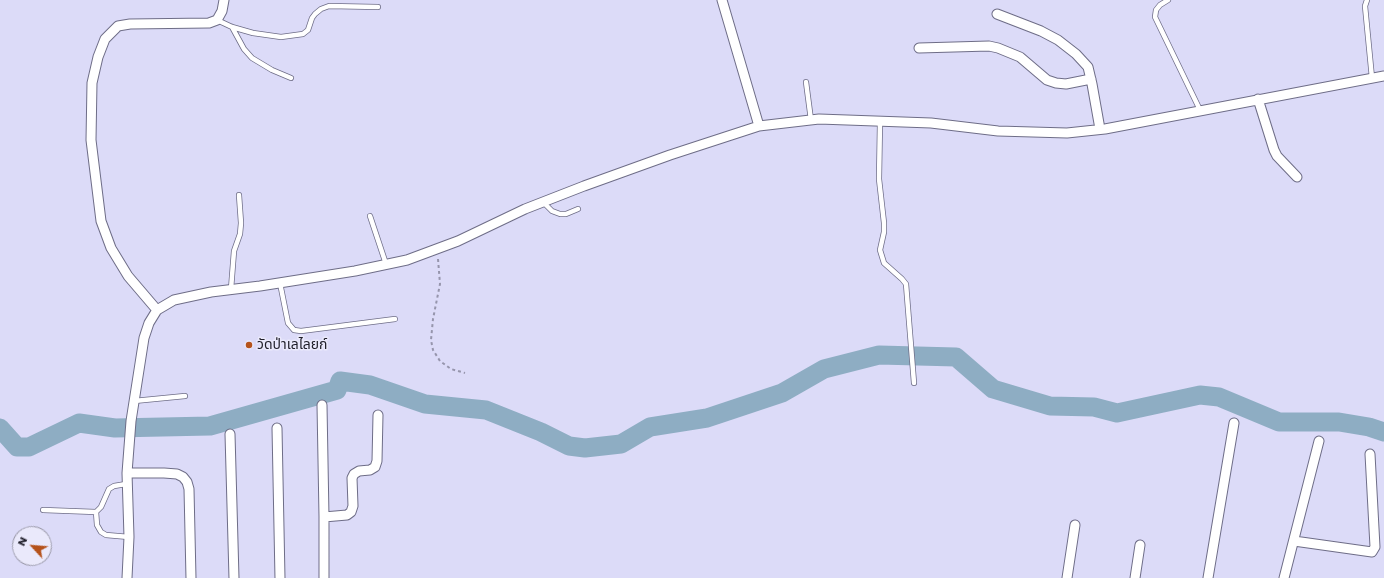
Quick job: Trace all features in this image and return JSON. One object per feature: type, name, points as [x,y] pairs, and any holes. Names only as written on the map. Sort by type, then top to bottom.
[{"type":"street","points":[[157,310],[128,276],[110,248],[101,220],[91,140],[92,83],[98,57],[105,39],[118,26],[130,24],[209,23],[217,20],[222,12],[224,0]]},
{"type":"street","points":[[722,0],[759,126]]},
{"type":"street","points":[[997,14],[1042,31],[1058,40],[1076,54],[1088,67],[1100,129]]},
{"type":"street","points":[[918,48],[989,46],[998,48],[1020,58],[1047,80],[1056,83],[1066,84],[1091,80]]},
{"type":"street","points":[[127,578],[128,537],[126,484],[131,421],[144,338],[157,310],[174,300],[211,292],[355,271],[406,260],[436,250],[543,202],[670,155],[759,126],[819,119],[930,123],[998,131],[1067,133],[1100,129],[1384,76]]},
{"type":"street","points":[[1258,99],[1274,150],[1277,156],[1297,177]]},
{"type":"street","points":[[322,405],[324,578]]},
{"type":"street","points":[[324,517],[347,515],[351,512],[354,506],[352,478],[354,474],[359,471],[370,470],[375,467],[377,461],[378,415]]},
{"type":"street","points":[[1208,578],[1234,423]]},
{"type":"street","points":[[277,428],[280,578]]},
{"type":"street","points":[[230,434],[234,578]]},
{"type":"street","points":[[1284,578],[1319,441]]},
{"type":"street","points":[[1294,541],[1372,552],[1375,547],[1370,454]]},
{"type":"street","points":[[127,473],[177,474],[187,482],[189,488],[191,578]]},
{"type":"street","points":[[1067,578],[1075,525]]},
{"type":"street","points":[[1135,578],[1140,545]]},
{"type":"lane","points":[[1168,0],[1160,5],[1156,10],[1155,17],[1200,110]]},
{"type":"lane","points":[[1367,0],[1366,6],[1372,78]]},
{"type":"lane","points":[[217,20],[232,27],[266,36],[281,37],[303,34],[308,30],[315,14],[321,9],[329,6],[378,7]]},
{"type":"lane","points":[[232,27],[244,48],[252,58],[272,70],[291,78]]},
{"type":"lane","points":[[806,82],[810,120]]},
{"type":"lane","points":[[880,122],[879,179],[884,232],[880,250],[884,263],[906,284],[914,383]]},
{"type":"lane","points":[[231,289],[234,252],[240,234],[241,223],[239,195]]},
{"type":"lane","points":[[543,202],[552,211],[560,214],[566,214],[578,209]]},
{"type":"lane","points":[[370,216],[386,264]]},
{"type":"lane","points":[[280,283],[288,323],[294,330],[301,331],[395,319]]},
{"type":"lane","points":[[134,401],[185,396]]},
{"type":"lane","points":[[43,510],[96,512],[101,507],[109,489],[114,486],[126,484]]},
{"type":"lane","points":[[96,512],[97,525],[100,532],[106,535],[128,537]]},
{"type":"path","points":[[436,250],[440,269],[440,284],[433,319],[431,340],[433,350],[440,361],[451,369],[465,373]]},
{"type":"waterway","points":[[0,428],[17,447],[29,447],[79,423],[115,428],[210,426],[337,390],[340,381],[370,385],[425,404],[486,410],[541,432],[569,446],[585,448],[621,444],[650,427],[707,418],[782,393],[824,369],[879,355],[956,357],[993,389],[1050,406],[1094,407],[1117,413],[1200,395],[1219,397],[1279,422],[1339,422],[1369,427],[1384,432]]},
{"type":"place","name":"วัดป่าเลไลยก์","points":[[249,345]]}]
